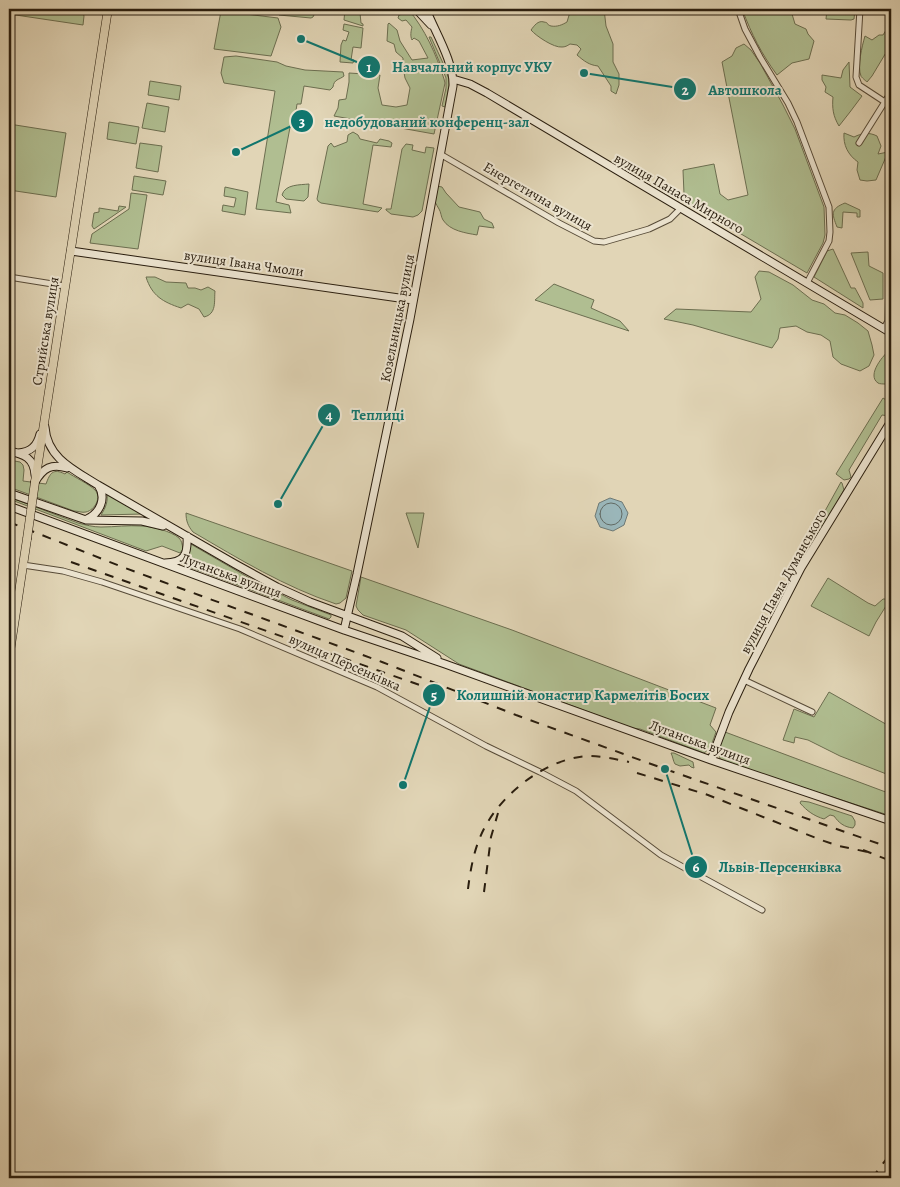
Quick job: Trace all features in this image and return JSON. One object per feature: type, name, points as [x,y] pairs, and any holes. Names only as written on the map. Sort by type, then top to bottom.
[{"type":"main road","name":"Стрийська вулиця","points":[[9,658],[44,418],[108,9]]},
{"type":"main road","name":"Козельницька вулиця","points":[[416,9],[433,27]]},
{"type":"main road","name":"Козельницька вулиця","points":[[344,630],[405,343],[452,90],[453,79],[448,59],[426,9]]},
{"type":"main road","name":"вулиця Панаса Мирного","points":[[453,79],[470,84],[487,93],[891,333]]},
{"type":"main road","name":"вулиця Івана Чмоли","points":[[71,251],[413,300]]},
{"type":"main road","points":[[18,453],[30,450],[35,446],[44,418]]},
{"type":"main road","name":"Луганська вулиця","points":[[44,418],[46,438],[51,448],[62,461],[98,485],[277,587],[310,602],[402,636],[445,664]]},
{"type":"main road","name":"вулиця Павла Думанського","points":[[711,760],[729,712],[744,680],[801,568],[891,421]]},
{"type":"main road","points":[[9,451],[18,453],[32,462],[35,482]]},
{"type":"main road","name":"Луганська вулиця","points":[[35,482],[46,469],[52,466],[59,466],[77,472]]},
{"type":"main road","points":[[86,520],[93,516],[101,506],[102,492],[98,485]]},
{"type":"main road","name":"Луганська вулиця","points":[[9,493],[86,520],[142,521],[173,528]]},
{"type":"main road","name":"Луганська вулиця","points":[[9,506],[344,630],[445,664],[711,760],[891,821]]},
{"type":"main road","points":[[163,564],[175,562],[184,557],[187,550],[187,536]]},
{"type":"street","points":[[738,9],[745,28],[760,57],[797,122],[829,207],[829,241],[807,282]]},
{"type":"street","points":[[860,9],[856,81],[859,85],[891,106]]},
{"type":"street","points":[[859,143],[886,103],[891,92]]},
{"type":"street","name":"Енергетична вулиця","points":[[440,154],[559,223],[594,241],[604,242],[649,230],[670,219],[681,208]]},
{"type":"street","points":[[884,328],[888,321],[891,271]]},
{"type":"street","points":[[9,276],[65,286]]},
{"type":"street","name":"вулиця Персенківка","points":[[23,565],[63,571],[102,582],[240,629],[377,687],[486,746],[576,791],[661,855],[762,910]]},
{"type":"street","points":[[744,680],[812,712]]},
{"type":"green space","points":[[9,9],[62,9],[83,12],[83,25],[9,14]]},
{"type":"green space","points":[[293,9],[312,9],[314,15],[311,18],[279,15],[280,10],[289,11]]},
{"type":"green space","points":[[345,9],[354,9],[360,13],[363,26],[344,20]]},
{"type":"green space","points":[[402,9],[408,9],[425,33],[444,79],[445,83],[434,134],[334,116],[339,100],[346,99],[349,73],[380,75],[378,88],[382,105],[396,107],[407,105],[410,88],[405,78],[403,58],[396,52],[394,44],[387,41],[388,24],[397,30],[400,41],[412,60],[428,58],[419,41],[414,38],[412,40],[412,27],[406,20],[402,21],[398,18],[399,15],[403,14]]},
{"type":"green space","points":[[573,9],[604,9],[606,26],[613,44],[613,62],[619,74],[619,85],[616,94],[611,91],[611,86],[598,66],[592,65],[577,55],[581,49],[577,45],[554,46],[531,30],[540,22],[557,26],[567,22]]},
{"type":"green space","points":[[742,9],[793,9],[792,14],[795,24],[806,29],[814,41],[809,59],[792,63],[777,75],[757,44]]},
{"type":"green space","points":[[827,9],[855,9],[854,19],[826,19]]},
{"type":"green space","points":[[221,11],[278,18],[281,27],[271,56],[214,49]]},
{"type":"green space","points":[[344,24],[363,28],[361,48],[353,47],[351,60],[354,60],[353,63],[340,62],[341,45],[343,40],[346,41],[349,32],[343,30]]},
{"type":"green space","points":[[890,24],[891,52],[887,51],[867,82],[861,77],[860,72],[861,51],[865,36],[872,40],[879,35],[883,35]]},
{"type":"green space","points":[[429,37],[431,37],[449,79],[445,107],[442,106],[446,78]]},
{"type":"green space","points":[[744,44],[760,63],[795,129],[824,207],[825,235],[823,243],[807,273],[687,202],[684,194],[683,170],[714,164],[720,194],[728,200],[748,195],[722,62],[732,56],[736,48]]},
{"type":"green space","points":[[236,56],[277,62],[305,70],[343,72],[344,76],[336,81],[330,90],[304,86],[301,104],[297,104],[295,117],[300,118],[299,122],[291,122],[276,202],[289,205],[291,213],[256,209],[275,91],[224,83],[221,73],[224,57]]},
{"type":"green space","points":[[849,62],[850,87],[862,96],[839,126],[833,112],[833,97],[825,92],[826,87],[822,80],[822,75],[841,78],[843,70]]},
{"type":"green space","points":[[150,81],[181,86],[179,100],[148,95]]},
{"type":"green space","points":[[147,103],[169,107],[165,132],[142,128]]},
{"type":"green space","points":[[109,122],[139,127],[136,144],[107,139]]},
{"type":"green space","points":[[9,124],[66,133],[56,197],[9,190]]},
{"type":"green space","points":[[353,132],[360,139],[377,143],[380,139],[392,143],[391,147],[373,145],[363,204],[382,208],[378,212],[321,203],[317,199],[328,146],[331,143],[334,147],[347,142],[348,135]]},
{"type":"green space","points":[[844,133],[854,137],[866,134],[877,136],[881,146],[878,154],[888,152],[876,180],[860,180],[857,170],[858,162],[847,149],[844,142]]},
{"type":"green space","points":[[140,143],[162,146],[158,172],[136,168]]},
{"type":"green space","points":[[406,144],[413,145],[412,150],[425,153],[426,147],[434,148],[422,211],[413,217],[391,214],[386,210],[391,209],[402,149]]},
{"type":"green space","points":[[134,176],[166,181],[163,195],[132,190]]},
{"type":"green space","points":[[309,184],[308,197],[304,201],[286,199],[282,195],[289,187]]},
{"type":"green space","points":[[437,186],[442,187],[459,207],[480,212],[484,219],[492,223],[494,228],[479,226],[477,235],[458,231],[450,227],[443,220],[434,200]]},
{"type":"green space","points":[[225,187],[248,192],[245,215],[222,211],[223,205],[234,207],[236,198],[224,196]]},
{"type":"green space","points":[[131,193],[147,195],[138,249],[90,243],[92,234],[129,209]]},
{"type":"green space","points":[[845,203],[860,210],[860,217],[857,217],[857,213],[843,212],[842,228],[837,227],[834,212],[837,207]]},
{"type":"green space","points":[[119,206],[126,207],[94,229],[92,226],[94,213],[99,212],[99,208],[118,211]]},
{"type":"green space","points":[[833,249],[851,288],[855,288],[863,303],[863,308],[814,277],[827,251]]},
{"type":"green space","points":[[868,252],[869,266],[883,273],[883,299],[870,300],[851,253]]},
{"type":"green space","points":[[759,271],[769,272],[793,285],[812,300],[824,304],[835,313],[845,315],[868,331],[874,355],[869,366],[860,371],[841,364],[833,357],[830,341],[821,335],[807,332],[796,326],[780,328],[778,339],[772,348],[693,325],[664,319],[676,309],[751,312],[761,299],[755,277]]},
{"type":"green space","points":[[146,277],[155,277],[166,282],[186,283],[188,288],[201,290],[208,287],[215,291],[213,310],[204,317],[199,309],[188,304],[181,308],[169,303],[155,294],[148,284]]},
{"type":"green space","points":[[554,284],[594,300],[591,308],[620,321],[629,331],[535,300]]},
{"type":"green space","points":[[891,349],[891,381],[886,384],[879,383],[875,379],[875,370],[884,355]]},
{"type":"green space","points":[[883,398],[891,403],[891,412],[889,416],[882,415],[849,470],[851,477],[844,480],[836,474]]},
{"type":"green space","points":[[9,460],[20,462],[23,465],[23,481],[46,484],[52,473],[58,471],[65,474],[67,472],[95,490],[98,500],[89,511],[74,511],[9,487]]},
{"type":"green space","points":[[841,482],[844,490],[804,559],[799,558]]},
{"type":"green space","points":[[107,492],[143,514],[101,515],[106,504]]},
{"type":"green space","points":[[9,497],[90,526],[141,526],[161,529],[179,538],[183,549],[180,553],[162,546],[146,551],[9,499]]},
{"type":"green space","points":[[186,513],[352,571],[346,598],[336,604],[263,572],[193,532],[186,518]]},
{"type":"green space","points":[[406,513],[424,513],[418,548]]},
{"type":"green space","points":[[189,543],[251,579],[292,600],[331,615],[331,617],[329,619],[184,565]]},
{"type":"green space","points":[[361,577],[512,630],[716,708],[710,725],[716,732],[711,744],[704,753],[459,664],[406,630],[363,615],[356,606]]},
{"type":"green space","points":[[828,578],[875,606],[883,599],[886,599],[891,593],[891,598],[869,636],[811,606]]},
{"type":"green space","points":[[829,692],[891,727],[891,770],[889,775],[840,756],[808,740],[795,737],[794,743],[783,740],[794,709],[814,717]]},
{"type":"green space","points":[[725,732],[891,794],[891,816],[721,761],[719,749]]},
{"type":"green space","points":[[671,753],[693,762],[694,768],[689,765],[680,766],[675,764]]},
{"type":"green space","points":[[801,801],[852,816],[855,825],[853,828],[847,827],[830,815],[824,819],[817,816],[805,808],[800,803]]},
{"type":"water","points":[[610,498],[622,502],[628,513],[624,525],[613,531],[600,527],[595,516],[599,503]]},
{"type":"railway","points":[[9,522],[125,568],[382,662],[516,715],[891,848]]},
{"type":"railway","points":[[71,562],[428,688]]},
{"type":"railway","points":[[468,889],[475,852],[486,825],[508,796],[522,784],[537,773],[570,759],[592,756],[629,762]]},
{"type":"railway","points":[[637,773],[708,795],[821,840],[868,852]]},
{"type":"railway","points":[[484,892],[491,837],[498,813]]},
{"type":"railway","points":[[863,850],[891,861]]},
{"type":"railway","points":[[872,1178],[891,1153]]},
{"type":"place","name":"Навчальний корпус УКУ","points":[[301,39]]},
{"type":"place","name":"Автошкола","points":[[584,73]]},
{"type":"place","name":"недобудований конференц-зал","points":[[236,152]]},
{"type":"place","name":"Теплиці","points":[[278,504]]},
{"type":"place","name":"Львів-Персенківка","points":[[665,769]]},
{"type":"place","name":"Колишній монастир Кармелітів Босих","points":[[403,785]]}]
